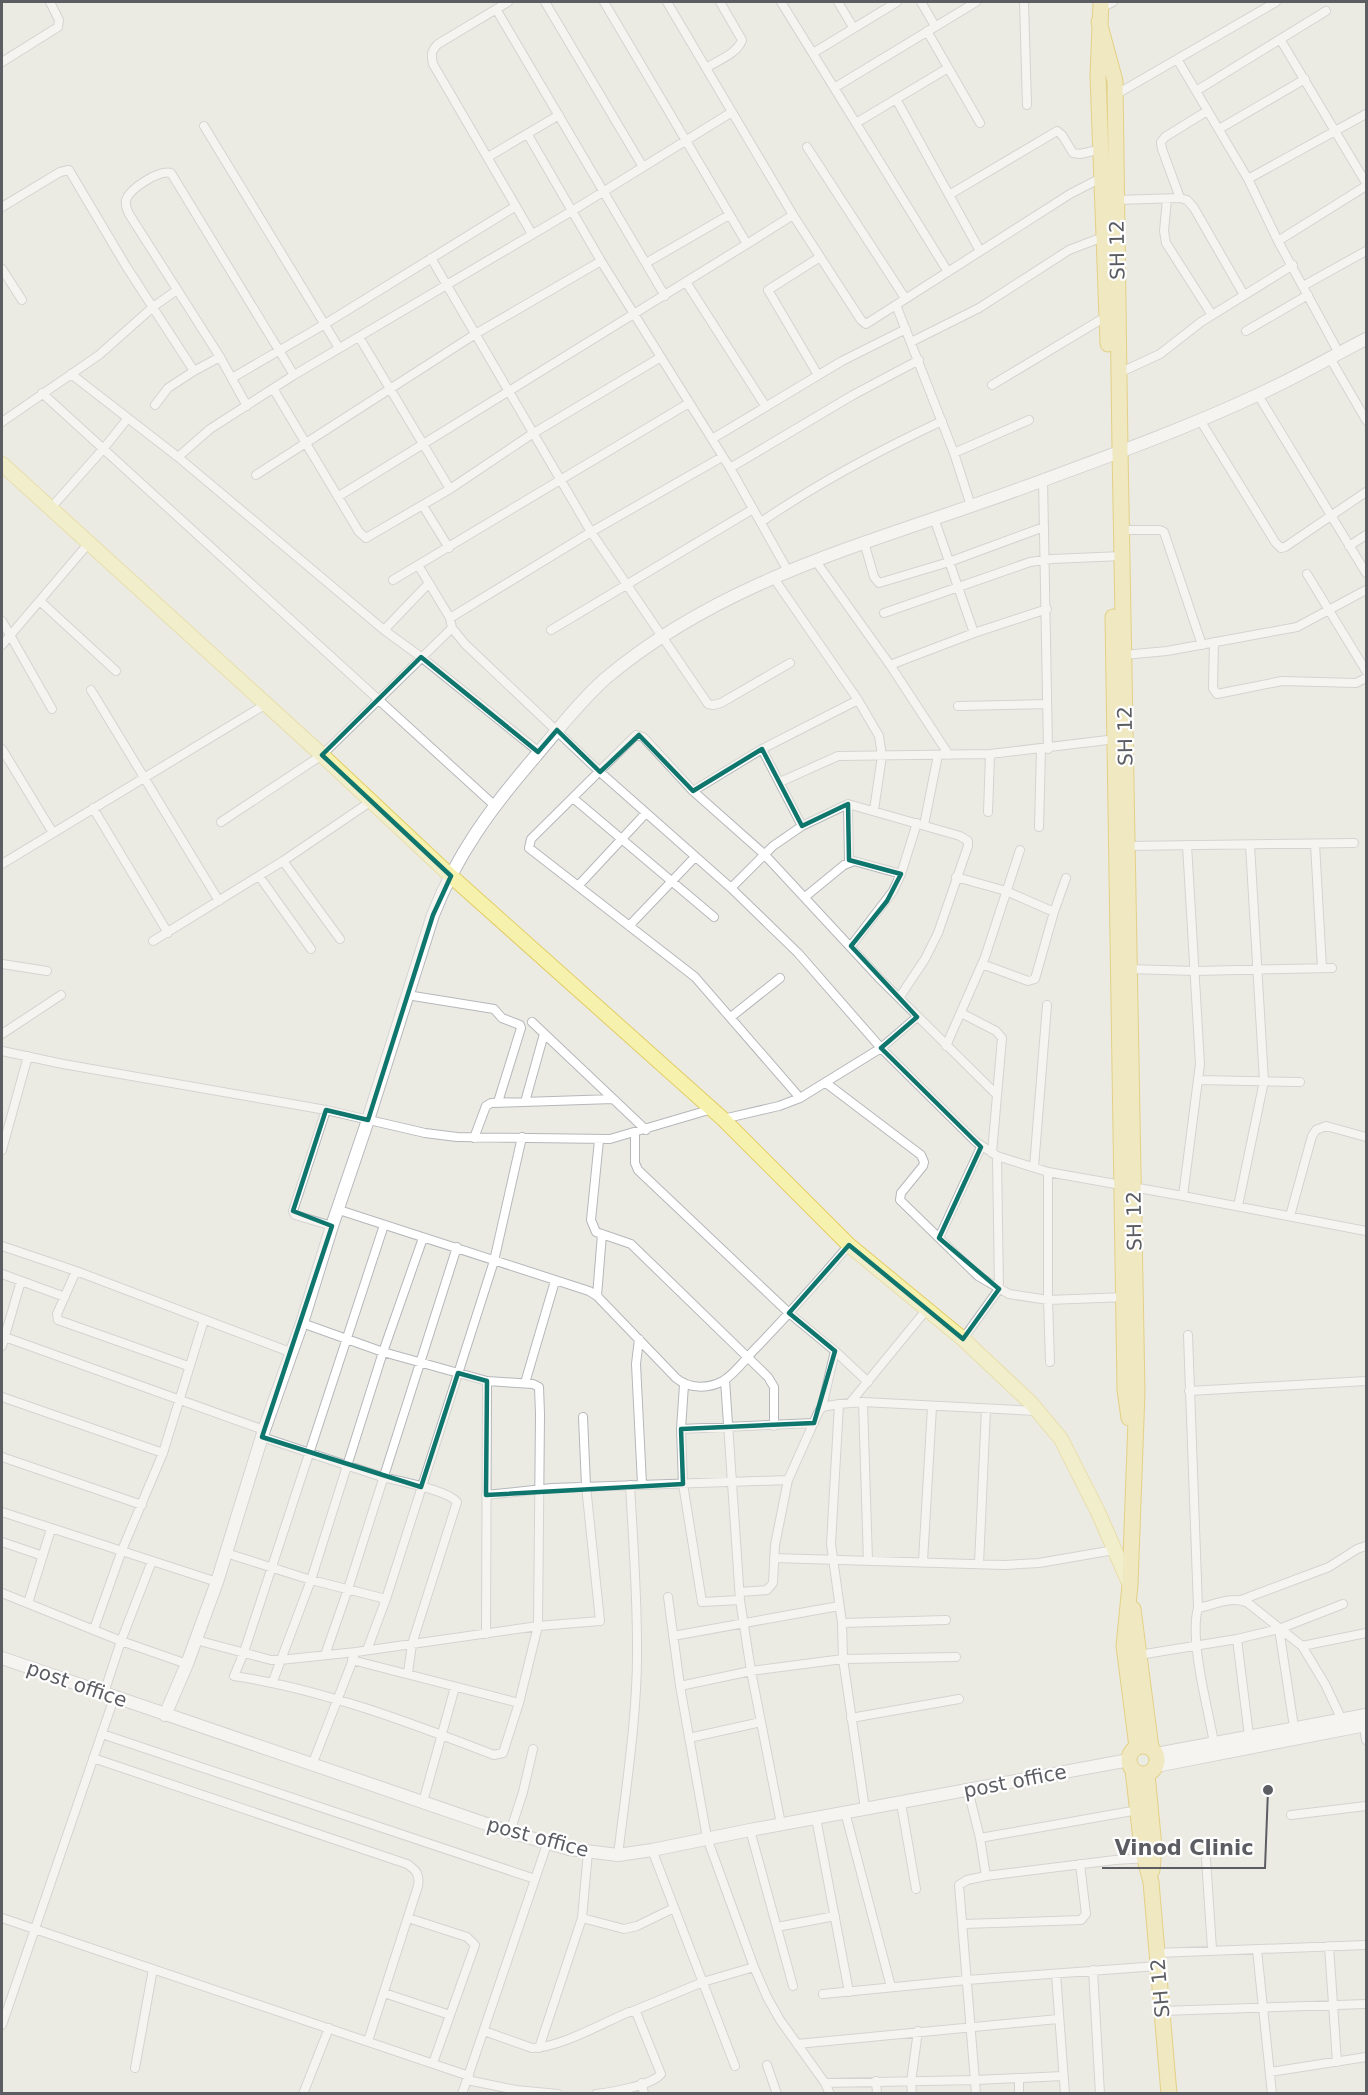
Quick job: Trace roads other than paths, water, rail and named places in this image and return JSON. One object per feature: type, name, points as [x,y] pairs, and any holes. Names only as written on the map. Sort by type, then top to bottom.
[{"type":"highway","name":"SH 12","points":[[1104,8],[1115,81],[1119,373],[1115,452],[1127,1186],[1130,1296],[1137,1392],[1130,1586],[1124,1646],[1144,1760],[1154,1847],[1148,1857]]},
{"type":"highway","name":"SH 12","points":[[1104,8],[1098,76],[1102,149],[1101,178],[1107,316],[1121,530],[1117,556],[1124,655],[1120,739],[1127,846],[1129,969],[1127,1186]]},
{"type":"highway","name":"SH 12","points":[[1130,1586],[1139,1654],[1144,1760],[1138,1810],[1148,1857],[1169,2094]]},
{"type":"main road","points":[[2,464],[322,755],[370,802],[723,1119],[849,1245],[963,1339],[1038,1411],[1061,1439],[1098,1512],[1130,1586]]},
{"type":"street","points":[[2,62],[58,27],[59,20],[50,2]]},
{"type":"street","points":[[508,2],[438,44],[432,50],[431,55],[433,64],[532,234]]},
{"type":"street","points":[[545,2],[643,167]]},
{"type":"street","points":[[604,2],[747,244]]},
{"type":"street","points":[[667,2],[793,215],[863,323],[870,322],[904,298],[1070,194],[1101,178]]},
{"type":"street","points":[[706,68],[736,49],[742,40],[720,2]]},
{"type":"street","points":[[781,2],[948,272]]},
{"type":"street","points":[[838,2],[853,27]]},
{"type":"street","points":[[813,53],[897,2]]},
{"type":"street","points":[[921,2],[948,68],[980,123]]},
{"type":"street","points":[[834,88],[976,2]]},
{"type":"street","points":[[1024,2],[1027,105]]},
{"type":"street","points":[[1115,95],[1276,2]]},
{"type":"street","points":[[496,9],[665,296]]},
{"type":"street","points":[[1196,91],[1326,10]]},
{"type":"street","points":[[1278,241],[1366,184],[1280,39]]},
{"type":"street","points":[[1177,59],[1248,179],[1278,241],[1308,295],[1366,420]]},
{"type":"street","points":[[856,123],[948,68]]},
{"type":"street","points":[[1219,129],[1305,80]]},
{"type":"street","points":[[896,99],[980,251]]},
{"type":"street","points":[[1180,198],[1161,142],[1165,137],[1207,111]]},
{"type":"street","points":[[178,457],[210,429],[274,390],[294,375],[572,211],[732,112]]},
{"type":"street","points":[[1248,179],[1366,114]]},
{"type":"street","points":[[488,157],[559,115]]},
{"type":"street","points":[[204,126],[339,348]]},
{"type":"street","points":[[948,195],[1057,131],[1073,153],[1080,154],[1102,149]]},
{"type":"street","points":[[528,135],[601,261],[730,468],[788,571]]},
{"type":"street","points":[[807,147],[904,298]]},
{"type":"street","points":[[2,207],[60,172],[69,170],[194,371]]},
{"type":"street","points":[[247,406],[220,357],[126,207],[126,199],[132,192],[153,177],[166,171],[171,173],[294,375]]},
{"type":"street","points":[[1117,200],[1180,198],[1187,200],[1194,208],[1244,295]]},
{"type":"street","points":[[1167,199],[1164,231],[1166,243],[1212,315]]},
{"type":"street","points":[[232,378],[325,324],[516,206]]},
{"type":"street","points":[[646,263],[729,215]]},
{"type":"street","points":[[339,496],[793,215]]},
{"type":"street","points":[[911,342],[979,308],[1069,250],[1103,237]]},
{"type":"street","points":[[1303,286],[1366,252]]},
{"type":"street","points":[[818,375],[768,290],[820,256]]},
{"type":"street","points":[[431,258],[477,333],[532,434],[591,532],[708,704],[713,705],[790,663]]},
{"type":"street","points":[[256,475],[477,333],[601,261]]},
{"type":"street","points":[[1119,373],[1160,354],[1212,315],[1293,265]]},
{"type":"street","points":[[2,268],[22,300]]},
{"type":"street","points":[[686,282],[766,407]]},
{"type":"street","points":[[2,422],[99,355],[153,307],[177,290]]},
{"type":"street","points":[[1246,331],[1308,295]]},
{"type":"street","points":[[896,305],[954,453],[971,506]]},
{"type":"street","points":[[992,385],[1107,316]]},
{"type":"street","points":[[712,439],[818,375],[906,329]]},
{"type":"street","points":[[358,338],[450,489]]},
{"type":"street","points":[[165,1715],[187,1664],[217,1582],[263,1433],[369,1120],[433,915],[470,840],[494,805],[556,730],[608,677],[663,638],[709,608],[773,577],[1200,420],[1258,395],[1366,339]]},
{"type":"street","points":[[155,405],[168,388],[220,357]]},
{"type":"street","points":[[274,390],[359,532],[366,538],[423,506],[532,434],[662,357]]},
{"type":"street","points":[[730,468],[853,395],[919,360]]},
{"type":"street","points":[[71,374],[178,457],[384,630],[421,657],[538,752]]},
{"type":"street","points":[[42,393],[494,805]]},
{"type":"street","points":[[1258,395],[1366,573]]},
{"type":"street","points":[[393,580],[689,403]]},
{"type":"street","points":[[50,509],[128,418]]},
{"type":"street","points":[[954,453],[1029,420]]},
{"type":"street","points":[[1200,420],[1278,546],[1285,547],[1366,492]]},
{"type":"street","points":[[761,522],[799,497],[894,444],[942,421]]},
{"type":"street","points":[[221,822],[322,755],[421,657],[451,623],[591,532],[722,457]]},
{"type":"street","points":[[1039,827],[1047,704],[1043,479]]},
{"type":"street","points":[[423,506],[449,548]]},
{"type":"street","points":[[551,630],[753,509]]},
{"type":"street","points":[[934,518],[974,633]]},
{"type":"street","points":[[864,542],[873,577],[879,583],[949,562],[1044,527]]},
{"type":"street","points":[[1121,530],[1160,530],[1164,532],[1202,645]]},
{"type":"street","points":[[1349,546],[1366,535]]},
{"type":"street","points":[[2,645],[41,602],[88,544]]},
{"type":"street","points":[[884,613],[1044,560],[1117,556]]},
{"type":"street","points":[[815,560],[890,665],[949,754]]},
{"type":"street","points":[[418,566],[465,644],[600,772],[731,888],[798,953],[881,1048],[981,1147],[994,1155],[1048,1173],[1366,1231]]},
{"type":"street","points":[[1307,574],[1366,671]]},
{"type":"street","points":[[773,577],[858,700],[879,736],[882,756],[874,810]]},
{"type":"street","points":[[384,630],[429,583]]},
{"type":"street","points":[[1124,655],[1202,645],[1297,627],[1366,590]]},
{"type":"street","points":[[41,602],[116,671]]},
{"type":"street","points":[[890,665],[974,633],[1047,609]]},
{"type":"street","points":[[2,621],[52,709]]},
{"type":"street","points":[[1214,642],[1213,688],[1216,694],[1274,681],[1356,683],[1366,678]]},
{"type":"street","points":[[91,690],[219,901]]},
{"type":"street","points":[[693,791],[762,749],[858,700]]},
{"type":"street","points":[[2,864],[266,704]]},
{"type":"street","points":[[958,706],[1047,704]]},
{"type":"street","points":[[800,1098],[695,978],[534,852],[529,844],[531,839],[632,738],[639,735],[693,791],[764,854],[917,1017],[996,1094]]},
{"type":"street","points":[[780,782],[838,756],[990,754],[1120,739]]},
{"type":"street","points":[[2,749],[52,832]]},
{"type":"street","points":[[762,749],[802,826]]},
{"type":"street","points":[[988,812],[990,754]]},
{"type":"street","points":[[851,946],[887,901],[901,874],[920,824],[938,755]]},
{"type":"street","points":[[573,798],[714,917]]},
{"type":"street","points":[[153,941],[283,861],[370,802]]},
{"type":"street","points":[[848,804],[849,862]]},
{"type":"street","points":[[731,888],[764,854],[802,826],[848,804],[960,836],[968,841],[938,933],[899,998]]},
{"type":"street","points":[[93,808],[168,933]]},
{"type":"street","points":[[578,886],[646,813]]},
{"type":"street","points":[[1127,846],[1354,843]]},
{"type":"street","points":[[1315,844],[1322,968]]},
{"type":"street","points":[[1183,1196],[1199,1080],[1200,1046],[1187,845]]},
{"type":"street","points":[[1238,1206],[1264,1081],[1250,845]]},
{"type":"street","points":[[946,1046],[982,964],[1020,850]]},
{"type":"street","points":[[629,926],[695,856]]},
{"type":"street","points":[[283,861],[340,939]]},
{"type":"street","points":[[805,897],[849,862],[861,862],[901,874]]},
{"type":"street","points":[[259,876],[311,949]]},
{"type":"street","points":[[956,877],[1006,891],[1054,912]]},
{"type":"street","points":[[982,964],[1022,980],[1032,981],[1037,974],[1066,878]]},
{"type":"street","points":[[2,963],[46,971]]},
{"type":"street","points":[[1129,969],[1195,971],[1332,968]]},
{"type":"street","points":[[731,1017],[780,978]]},
{"type":"street","points":[[2,1034],[61,995]]},
{"type":"street","points":[[407,995],[494,1009],[502,1018],[520,1025],[498,1102]]},
{"type":"street","points":[[1034,1167],[1047,1005]]},
{"type":"street","points":[[961,1013],[996,1031],[1002,1038],[996,1094],[994,1155],[999,1289],[963,1339]]},
{"type":"street","points":[[723,1119],[779,1106],[800,1098],[881,1048],[917,1017]]},
{"type":"street","points":[[532,1022],[646,1130]]},
{"type":"street","points":[[525,1102],[544,1034]]},
{"type":"street","points":[[2,1051],[63,1064],[326,1110],[425,1133],[474,1137],[599,1140],[623,1137],[712,1109]]},
{"type":"street","points":[[2,1150],[28,1056]]},
{"type":"street","points":[[1199,1080],[1300,1082]]},
{"type":"street","points":[[826,1083],[923,1158],[923,1166],[901,1192],[900,1200],[978,1276],[999,1289],[1018,1296],[1048,1300],[1130,1296]]},
{"type":"street","points":[[474,1137],[486,1106],[498,1102],[613,1099]]},
{"type":"street","points":[[326,1110],[293,1211],[295,1215],[332,1226]]},
{"type":"street","points":[[1290,1216],[1312,1136],[1316,1130],[1326,1126],[1366,1137]]},
{"type":"street","points":[[635,1132],[634,1163],[638,1170],[789,1313],[836,1351],[868,1382]]},
{"type":"street","points":[[367,1650],[386,1599],[494,1261],[522,1137]]},
{"type":"street","points":[[599,1140],[591,1220],[596,1232],[631,1244],[768,1377],[774,1387],[774,1426]]},
{"type":"street","points":[[939,1238],[981,1147]]},
{"type":"street","points":[[1048,1173],[1050,1362]]},
{"type":"street","points":[[339,1210],[582,1288],[597,1296],[684,1385],[698,1387],[725,1380],[789,1313],[849,1245]]},
{"type":"street","points":[[302,1323],[346,1340],[419,1363],[487,1381],[525,1383],[539,1387],[540,1586],[538,1626],[519,1703],[504,1751],[500,1755],[494,1755],[442,1735],[338,1701],[273,1682],[234,1676],[244,1652],[271,1568],[309,1453],[346,1340],[384,1225]]},
{"type":"street","points":[[597,1296],[603,1234]]},
{"type":"street","points":[[273,1682],[311,1580],[383,1352],[423,1238]]},
{"type":"street","points":[[2,1246],[76,1271],[290,1352]]},
{"type":"street","points":[[325,1655],[457,1247]]},
{"type":"street","points":[[76,1271],[57,1317],[60,1322],[188,1366]]},
{"type":"street","points":[[2,1274],[65,1297]]},
{"type":"street","points":[[21,1281],[2,1340],[179,1398],[309,1453],[452,1497],[457,1502],[412,1644],[408,1673]]},
{"type":"street","points":[[525,1383],[555,1281]]},
{"type":"street","points":[[850,1403],[927,1309]]},
{"type":"street","points":[[94,1629],[122,1550],[163,1453],[204,1320]]},
{"type":"street","points":[[1188,1335],[1198,1608],[1194,1628],[1214,1743]]},
{"type":"street","points":[[639,1338],[636,1364],[642,1485]]},
{"type":"street","points":[[684,1385],[681,1429],[683,1484],[702,1602],[762,1592],[771,1587],[773,1583],[776,1536],[789,1480],[822,1407],[836,1351]]},
{"type":"street","points":[[725,1380],[740,1596],[751,1671],[781,1824]]},
{"type":"street","points":[[486,1634],[487,1381]]},
{"type":"street","points":[[1189,1391],[1366,1381]]},
{"type":"street","points":[[2,1397],[163,1453]]},
{"type":"street","points":[[822,1407],[863,1402],[1038,1411]]},
{"type":"street","points":[[863,1402],[868,1561]]},
{"type":"street","points":[[839,1404],[832,1560],[842,1623],[843,1659],[865,1809]]},
{"type":"street","points":[[923,1561],[932,1407]]},
{"type":"street","points":[[979,1564],[986,1409]]},
{"type":"street","points":[[312,1765],[354,1656],[367,1650],[538,1626],[600,1621],[586,1486],[583,1417]]},
{"type":"street","points":[[681,1429],[814,1423]]},
{"type":"street","points":[[2,1457],[142,1505]]},
{"type":"street","points":[[486,1495],[586,1486],[789,1480]]},
{"type":"street","points":[[618,1855],[637,1646],[630,1485]]},
{"type":"street","points":[[2,1512],[217,1582]]},
{"type":"street","points":[[28,1603],[51,1529]]},
{"type":"street","points":[[2,1542],[43,1556]]},
{"type":"street","points":[[1198,1608],[1234,1599],[1241,1600],[1329,1567],[1357,1549],[1366,1546]]},
{"type":"street","points":[[774,1558],[1031,1564],[1114,1550]]},
{"type":"street","points":[[226,1553],[311,1580],[386,1599]]},
{"type":"street","points":[[2,2025],[4,2008],[35,1929],[102,1734],[121,1641],[152,1561]]},
{"type":"street","points":[[2,1593],[121,1641],[187,1664]]},
{"type":"street","points":[[668,1597],[680,1686],[706,1838],[754,1967],[774,2009],[825,2083],[830,2094]]},
{"type":"street","points":[[1241,1600],[1302,1646],[1325,1684],[1342,1720]]},
{"type":"street","points":[[1139,1654],[1237,1640],[1279,1629],[1343,1604]]},
{"type":"street","points":[[674,1636],[839,1606]]},
{"type":"street","points":[[842,1623],[946,1620]]},
{"type":"street","points":[[1279,1629],[1294,1727]]},
{"type":"street","points":[[1302,1646],[1366,1633]]},
{"type":"street","points":[[196,1640],[271,1660],[325,1655],[354,1656],[519,1703]]},
{"type":"street","points":[[1237,1640],[1249,1737]]},
{"type":"street","points":[[680,1686],[751,1671],[843,1659],[956,1657]]},
{"type":"street","name":"post office","points":[[2,1658],[547,1844],[618,1855],[1144,1760]]},
{"type":"street","points":[[423,1802],[454,1686]]},
{"type":"street","points":[[851,1718],[958,1699]]},
{"type":"street","points":[[1144,1760],[1294,1727],[1342,1720],[1366,1722]]},
{"type":"street","points":[[689,1738],[761,1722]]},
{"type":"street","points":[[1144,1760],[1366,1722]]},
{"type":"street","points":[[1366,1722],[1366,1740]]},
{"type":"street","points":[[102,1734],[536,1879]]},
{"type":"street","points":[[510,1832],[523,1792],[533,1749]]},
{"type":"street","points":[[93,1758],[407,1864],[418,1873],[419,1879],[408,1918],[368,2041]]},
{"type":"street","points":[[968,1790],[980,1838],[986,1876]]},
{"type":"street","points":[[900,1803],[916,1889]]},
{"type":"street","points":[[1291,1815],[1366,1806]]},
{"type":"street","points":[[980,1838],[1138,1810]]},
{"type":"street","points":[[846,1812],[891,1987]]},
{"type":"street","points":[[816,1818],[849,1992]]},
{"type":"street","points":[[750,1830],[793,1986]]},
{"type":"street","points":[[462,2094],[547,1844]]},
{"type":"street","points":[[652,1850],[735,2066]]},
{"type":"street","points":[[539,2048],[582,1918],[588,1852]]},
{"type":"street","points":[[976,2094],[959,1885],[967,1880],[986,1876],[1148,1857]]},
{"type":"street","points":[[1206,1859],[1212,1950]]},
{"type":"street","points":[[963,1924],[1081,1920],[1086,1914],[1080,1864]]},
{"type":"street","points":[[582,1918],[619,1928],[630,1928],[674,1908]]},
{"type":"street","points":[[777,1927],[835,1916]]},
{"type":"street","points":[[2,1918],[433,2063],[468,2078],[516,2090],[558,2094]]},
{"type":"street","points":[[408,1918],[467,1937],[475,1945],[433,2063]]},
{"type":"street","points":[[823,1994],[1093,1970],[1212,1950],[1366,1945]]},
{"type":"street","points":[[1329,1946],[1337,2062]]},
{"type":"street","points":[[1257,1950],[1272,2094]]},
{"type":"street","points":[[484,2031],[532,2048],[539,2048],[703,1982],[754,1967]]},
{"type":"street","points":[[135,2068],[153,1969]]},
{"type":"street","points":[[1093,1970],[1100,2094]]},
{"type":"street","points":[[1056,1974],[1065,2094]]},
{"type":"street","points":[[384,1993],[450,2015]]},
{"type":"street","points":[[1162,2011],[1366,2004]]},
{"type":"street","points":[[596,2094],[642,2083],[657,2078],[661,2074],[638,2015],[633,2011]]},
{"type":"street","points":[[797,2044],[1058,2019]]},
{"type":"street","points":[[303,2094],[329,2028]]},
{"type":"street","points":[[912,2094],[911,2082],[918,2031]]},
{"type":"street","points":[[1270,2072],[1366,2057]]},
{"type":"street","points":[[767,2065],[777,2094]]},
{"type":"street","points":[[825,2083],[1063,2076]]},
{"type":"street","points":[[1019,2078],[1019,2094]]},
{"type":"street","points":[[876,2081],[877,2094]]},
{"type":"street","points":[[642,2083],[644,2094]]},
{"type":"place","name":"Vinod Clinic","points":[[1268,1790]]}]
